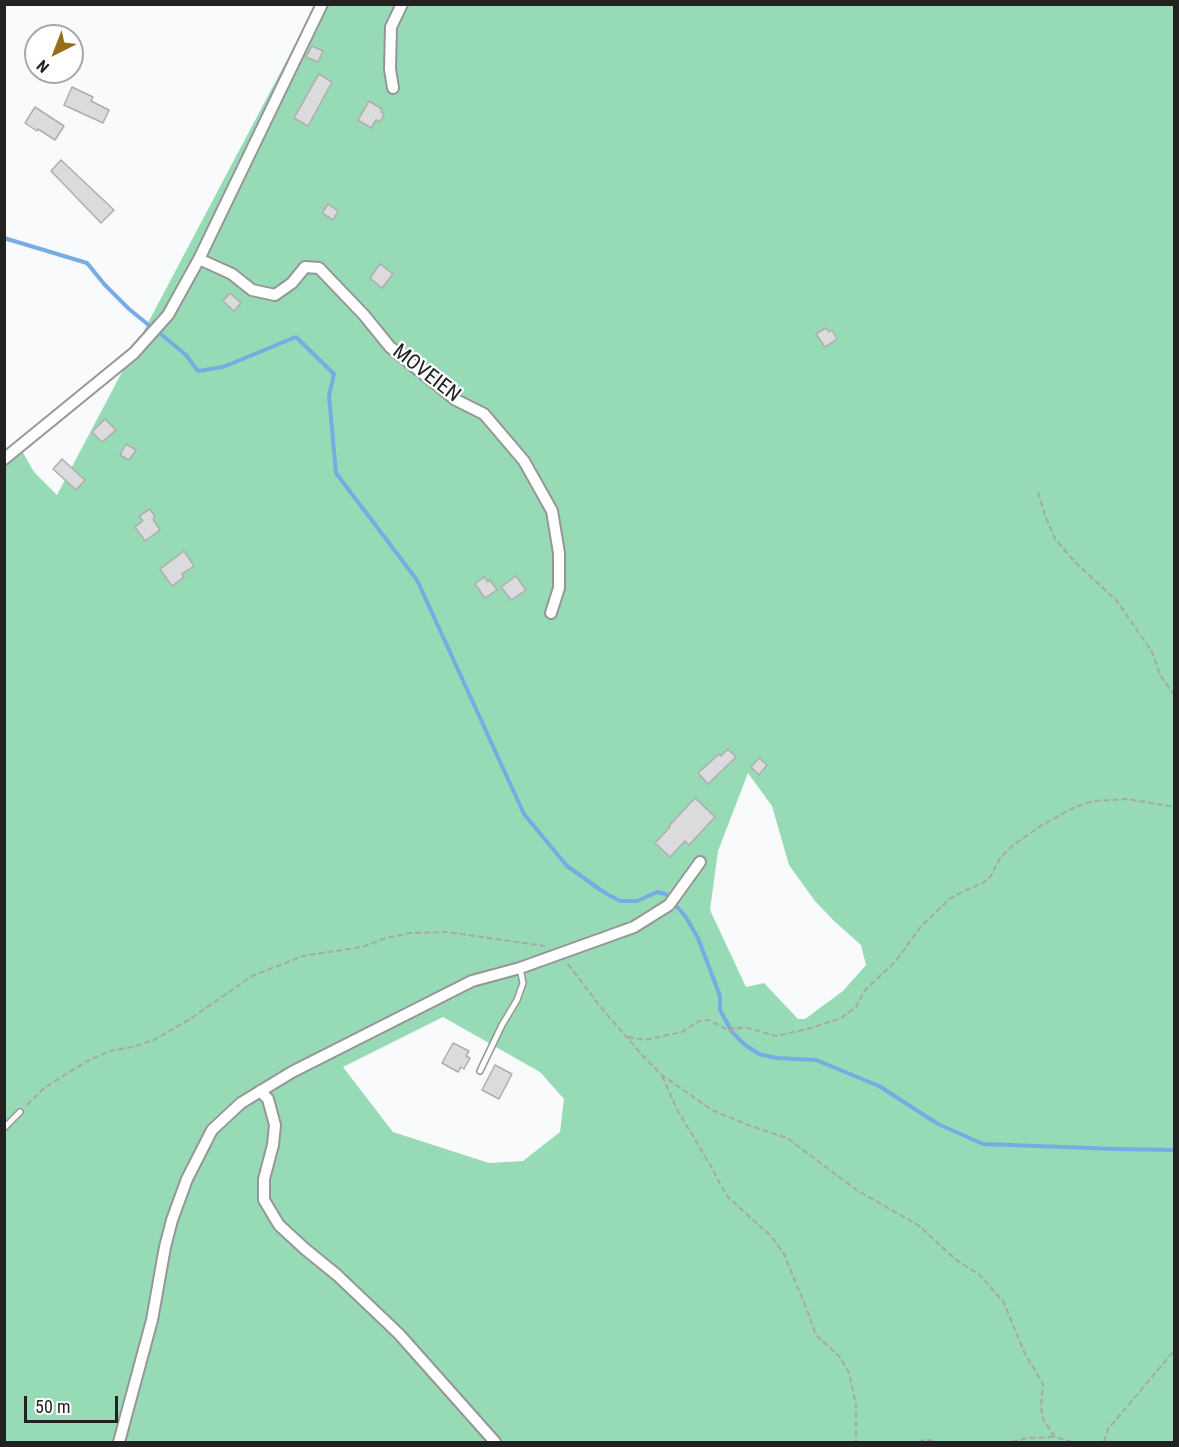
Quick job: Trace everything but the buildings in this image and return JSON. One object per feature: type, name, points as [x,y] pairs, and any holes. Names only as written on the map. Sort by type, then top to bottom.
[{"type":"street","points":[[4,459],[134,353],[168,315],[199,259],[322,4]]},
{"type":"street","points":[[393,88],[390,69],[392,27],[402,4]]},
{"type":"street","name":"MOVEIEN","points":[[199,259],[232,274],[252,290],[275,295],[292,283],[304,267],[319,268],[364,315],[390,347],[456,400],[484,414],[524,461],[552,511],[559,553],[559,588],[551,613]]},
{"type":"street","points":[[119,1443],[152,1320],[172,1220],[187,1179],[212,1130],[241,1103],[292,1072],[472,981],[520,968],[634,927],[669,905],[700,862]]},
{"type":"street","points":[[260,1091],[268,1099],[275,1125],[273,1144],[264,1179],[264,1200],[279,1225],[337,1275],[399,1334],[495,1443]]},
{"type":"lane","points":[[480,1071],[517,1000],[523,983],[520,968]]},
{"type":"lane","points":[[4,1128],[20,1112]]},
{"type":"path","points":[[1038,492],[1055,539],[1076,563],[1117,601],[1152,652],[1160,675],[1174,695]]},
{"type":"path","points":[[728,1030],[735,1027],[748,1028],[776,1036],[841,1018],[856,1007],[866,990],[895,962],[922,925],[951,898],[984,883],[992,876],[1000,858],[1012,846],[1042,825],[1075,807],[1093,801],[1127,799],[1174,807]]},
{"type":"path","points":[[20,1112],[44,1088],[87,1061],[110,1051],[154,1040],[190,1019],[252,976],[303,956],[362,947],[386,938],[411,933],[447,932],[544,946],[560,954],[599,1005],[662,1075],[712,1110],[787,1138],[858,1191],[918,1225],[955,1259],[980,1275],[1004,1304],[1025,1354],[1043,1384],[1041,1407],[1043,1419],[1055,1437]]},
{"type":"path","points":[[626,1037],[645,1040],[682,1032],[699,1021],[708,1020],[732,1032],[740,1028]]},
{"type":"path","points":[[662,1075],[678,1111],[720,1185],[729,1198],[771,1236],[784,1254],[816,1335],[840,1357],[849,1373],[856,1405],[856,1443]]},
{"type":"path","points":[[1104,1443],[1108,1429],[1174,1351]]},
{"type":"path","points":[[1012,1443],[1027,1438],[1055,1437],[1072,1443]]},
{"type":"path","points":[[919,1443],[926,1440],[934,1443]]},
{"type":"green space","points":[[316,5],[1174,5],[1174,1442],[5,1442],[4,456],[18,444],[34,472],[57,495]],"holes":[[[748,773],[772,806],[789,865],[815,901],[861,945],[866,965],[843,991],[805,1019],[798,1019],[764,983],[746,987],[710,910],[718,851]],[[443,1017],[540,1072],[564,1099],[560,1132],[523,1161],[489,1163],[393,1132],[343,1067]]]},
{"type":"waterway","points":[[4,238],[87,263],[105,285],[151,327]]},
{"type":"waterway","points":[[162,335],[186,355],[198,371],[223,367],[296,337],[334,374],[329,396],[336,473],[417,580],[524,814],[567,866],[605,893],[620,901],[637,901],[657,892],[666,894],[685,916],[698,938],[720,996],[720,1010],[732,1032],[744,1044],[759,1054],[776,1058],[816,1060],[879,1086],[938,1124],[983,1144],[1174,1150]]}]
